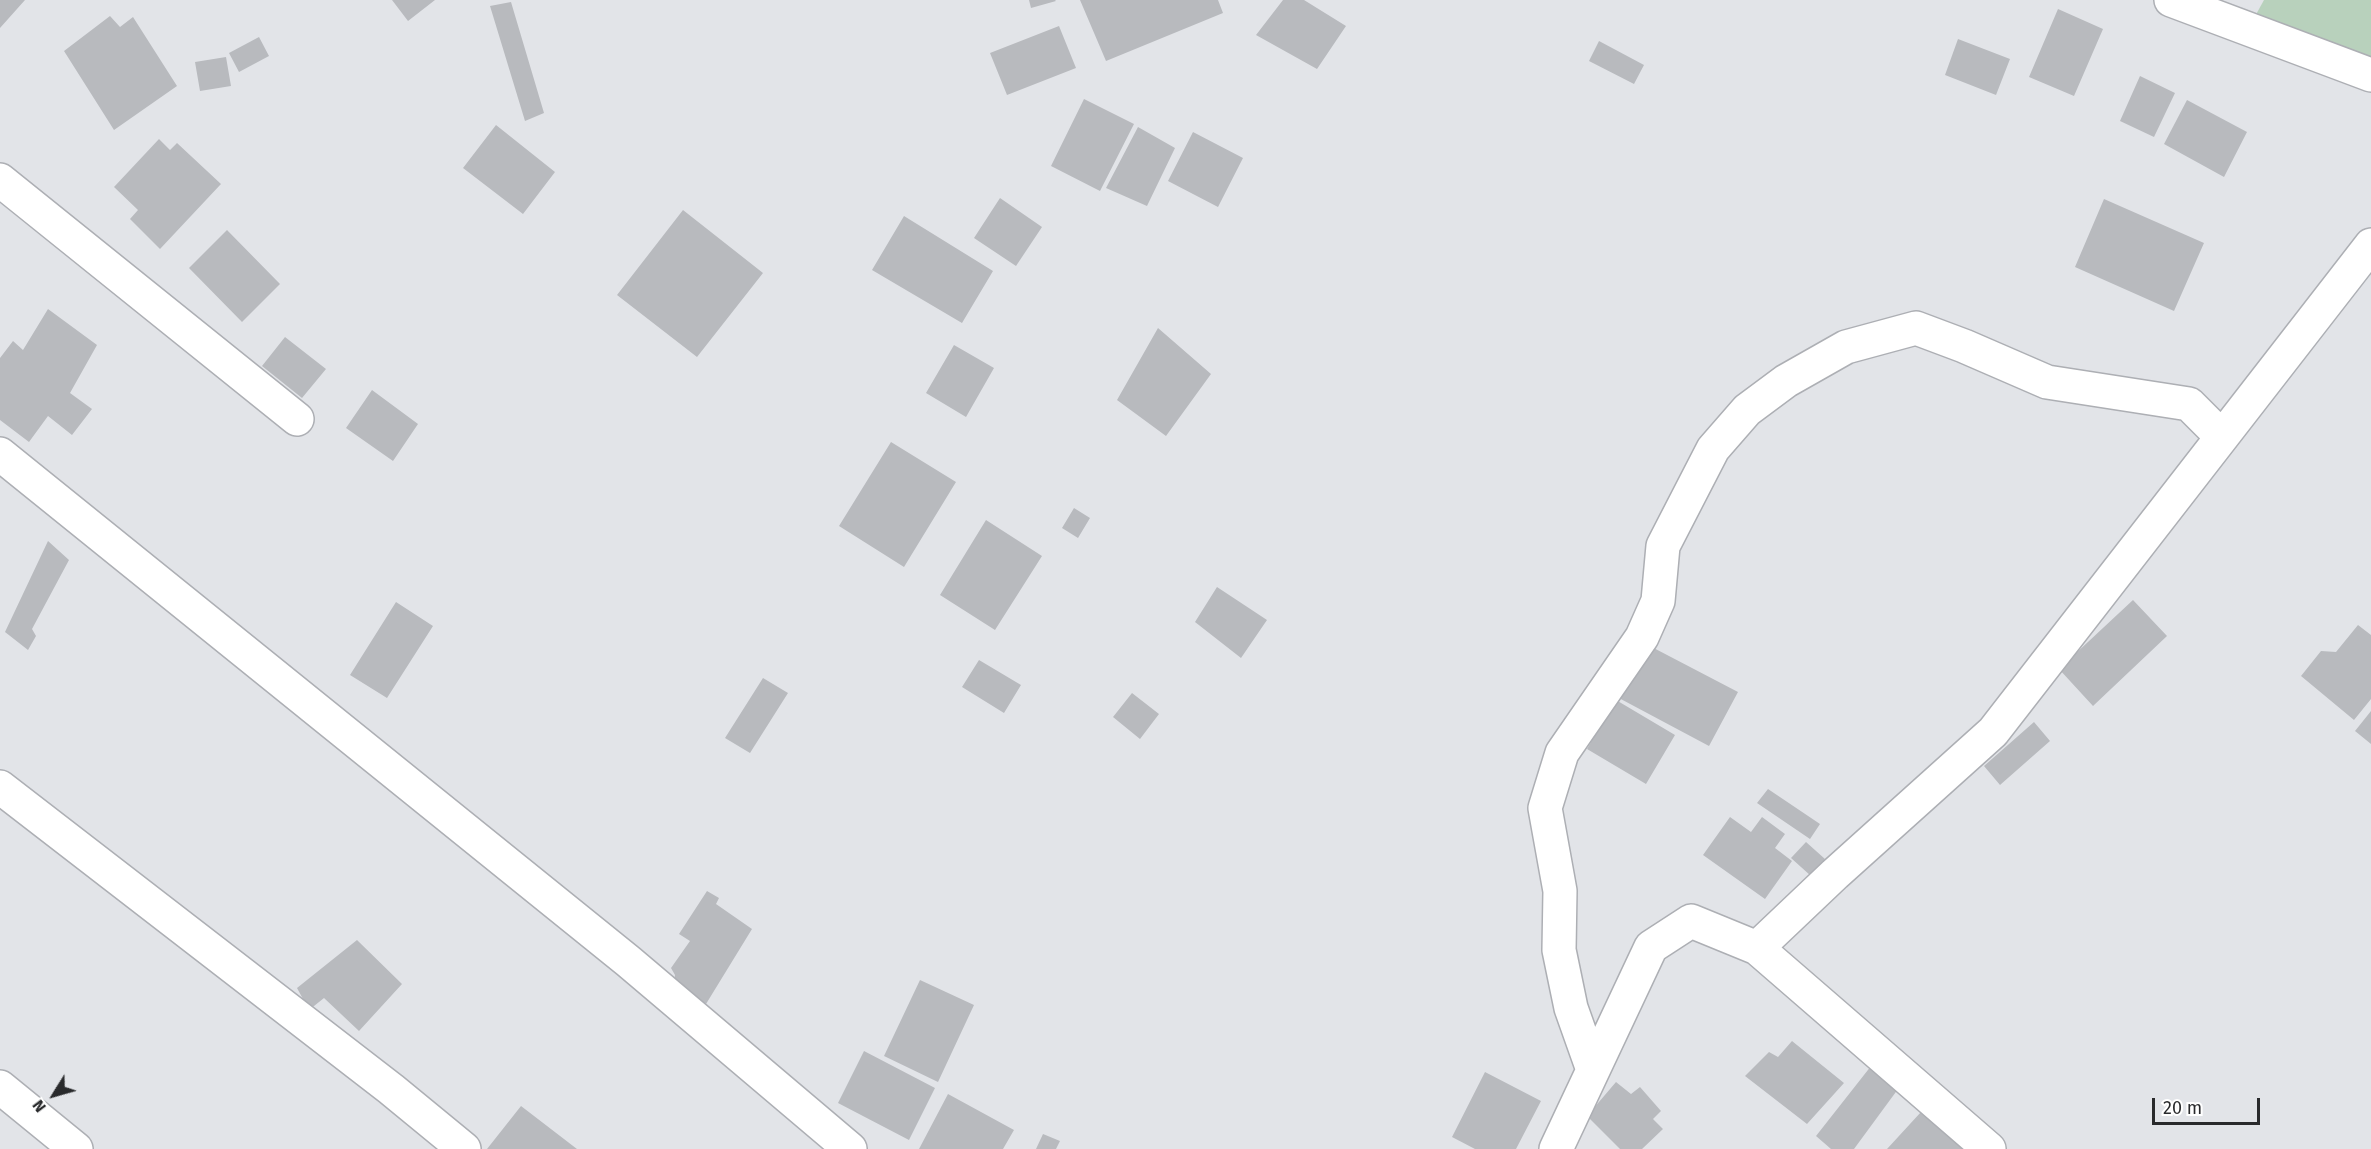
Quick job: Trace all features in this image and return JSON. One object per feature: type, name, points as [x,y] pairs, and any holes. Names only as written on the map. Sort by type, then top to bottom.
[{"type":"street","points":[[2171,0],[2371,75]]},
{"type":"street","points":[[0,180],[297,419]]},
{"type":"street","points":[[1757,948],[1835,874],[1993,732],[2371,246]]},
{"type":"street","points":[[1593,1070],[1571,1008],[1559,950],[1560,891],[1545,808],[1562,753],[1642,637],[1658,601],[1664,546],[1713,449],[1747,410],[1786,381],[1846,347],[1917,328],[2047,382],[2189,404],[2222,437]]},
{"type":"street","points":[[0,454],[628,961],[850,1149]]},
{"type":"street","points":[[0,787],[392,1089],[464,1149]]},
{"type":"street","points":[[1556,1149],[1651,947],[1691,921],[1757,948],[1989,1149]]},
{"type":"street","points":[[0,1087],[76,1149]]},
{"type":"green space","points":[[2264,0],[2371,0],[2371,61],[2248,29]]},
{"type":"building","points":[[0,0],[25,0],[0,28]]},
{"type":"building","points":[[392,0],[435,0],[408,21]]},
{"type":"building","points":[[1029,0],[1055,0],[1056,1],[1031,8]]},
{"type":"building","points":[[1080,0],[1218,0],[1223,13],[1106,61]]},
{"type":"building","points":[[1283,0],[1304,0],[1346,26],[1317,69],[1256,35]]},
{"type":"building","points":[[511,2],[544,113],[525,121],[490,6]]},
{"type":"building","points":[[2058,9],[2103,29],[2074,96],[2029,77]]},
{"type":"building","points":[[110,16],[120,27],[133,17],[177,86],[114,130],[64,51]]},
{"type":"building","points":[[1059,26],[1076,68],[1007,95],[990,53]]},
{"type":"building","points":[[259,37],[269,56],[239,72],[229,53]]},
{"type":"building","points":[[1958,39],[2010,59],[1996,95],[1945,75]]},
{"type":"building","points":[[1599,41],[1644,65],[1634,84],[1589,61]]},
{"type":"building","points":[[226,57],[231,86],[200,91],[195,62]]},
{"type":"building","points":[[2140,76],[2175,93],[2154,137],[2120,121]]},
{"type":"building","points":[[1084,99],[1134,124],[1100,191],[1051,166]]},
{"type":"building","points":[[2187,100],[2247,132],[2224,177],[2164,144]]},
{"type":"building","points":[[496,125],[555,172],[523,214],[463,168]]},
{"type":"building","points":[[1138,127],[1175,148],[1147,206],[1106,188]]},
{"type":"building","points":[[1193,132],[1243,158],[1218,207],[1168,181]]},
{"type":"building","points":[[159,139],[170,150],[177,143],[221,184],[160,249],[130,219],[138,210],[114,187]]},
{"type":"building","points":[[1000,198],[1042,227],[1016,266],[974,238]]},
{"type":"building","points":[[2104,199],[2204,243],[2174,311],[2075,267]]},
{"type":"building","points":[[683,210],[763,273],[697,357],[617,295]]},
{"type":"building","points":[[904,216],[993,271],[962,323],[872,270]]},
{"type":"building","points":[[227,230],[280,284],[242,322],[189,268]]},
{"type":"building","points":[[48,309],[97,345],[70,393],[92,409],[72,435],[48,416],[29,442],[0,420],[0,358],[13,341],[23,350]]},
{"type":"building","points":[[1158,328],[1211,374],[1166,436],[1117,400]]},
{"type":"building","points":[[285,337],[326,369],[302,398],[262,366]]},
{"type":"building","points":[[954,345],[994,368],[966,417],[926,393]]},
{"type":"building","points":[[372,390],[418,424],[393,461],[346,428]]},
{"type":"building","points":[[891,442],[956,482],[904,567],[839,526]]},
{"type":"building","points":[[1074,508],[1090,518],[1078,538],[1062,528]]},
{"type":"building","points":[[986,520],[1042,556],[995,630],[940,595]]},
{"type":"building","points":[[48,541],[69,560],[32,629],[36,636],[28,650],[5,632]]},
{"type":"building","points":[[1217,587],[1267,620],[1241,658],[1195,622]]},
{"type":"building","points":[[2133,600],[2167,636],[2093,706],[2059,669]]},
{"type":"building","points":[[396,602],[433,626],[387,698],[350,675]]},
{"type":"building","points":[[2358,625],[2371,635],[2371,699],[2354,720],[2301,676],[2321,651],[2336,652]]},
{"type":"building","points":[[1646,644],[1738,692],[1709,746],[1617,697]]},
{"type":"building","points":[[979,660],[1021,685],[1004,713],[962,687]]},
{"type":"building","points":[[763,678],[788,693],[750,753],[725,738]]},
{"type":"building","points":[[1132,693],[1159,714],[1140,739],[1113,717]]},
{"type":"building","points":[[1616,700],[1675,735],[1646,784],[1587,749]]},
{"type":"building","points":[[2371,711],[2371,744],[2355,731]]},
{"type":"building","points":[[2034,722],[2050,741],[2000,785],[1984,766]]},
{"type":"building","points":[[1768,789],[1820,824],[1810,839],[1757,803]]},
{"type":"building","points":[[1730,817],[1751,832],[1762,817],[1785,834],[1775,848],[1792,861],[1765,899],[1703,855]]},
{"type":"building","points":[[1806,842],[1825,859],[1811,876],[1791,858]]},
{"type":"building","points":[[707,891],[719,898],[716,904],[752,929],[706,1004],[674,984],[675,975],[671,968],[690,941],[679,934]]},
{"type":"building","points":[[357,940],[402,984],[359,1031],[324,998],[309,1010],[297,988]]},
{"type":"building","points":[[920,980],[974,1005],[938,1082],[884,1056]]},
{"type":"building","points":[[1792,1041],[1844,1083],[1807,1124],[1745,1076],[1769,1052],[1778,1057]]},
{"type":"building","points":[[864,1051],[935,1088],[909,1140],[838,1103]]},
{"type":"building","points":[[1875,1061],[1901,1085],[1854,1149],[1831,1149],[1816,1136]]},
{"type":"building","points":[[1485,1072],[1541,1101],[1516,1149],[1475,1149],[1452,1137]]},
{"type":"building","points":[[1616,1082],[1631,1094],[1640,1087],[1661,1111],[1653,1119],[1663,1129],[1642,1149],[1620,1149],[1587,1116]]},
{"type":"building","points":[[948,1094],[1014,1130],[1003,1149],[919,1149]]},
{"type":"building","points":[[521,1106],[577,1149],[487,1149]]},
{"type":"building","points":[[1921,1112],[1963,1147],[1962,1149],[1887,1149]]},
{"type":"building","points":[[1043,1134],[1060,1141],[1056,1149],[1036,1149]]}]
